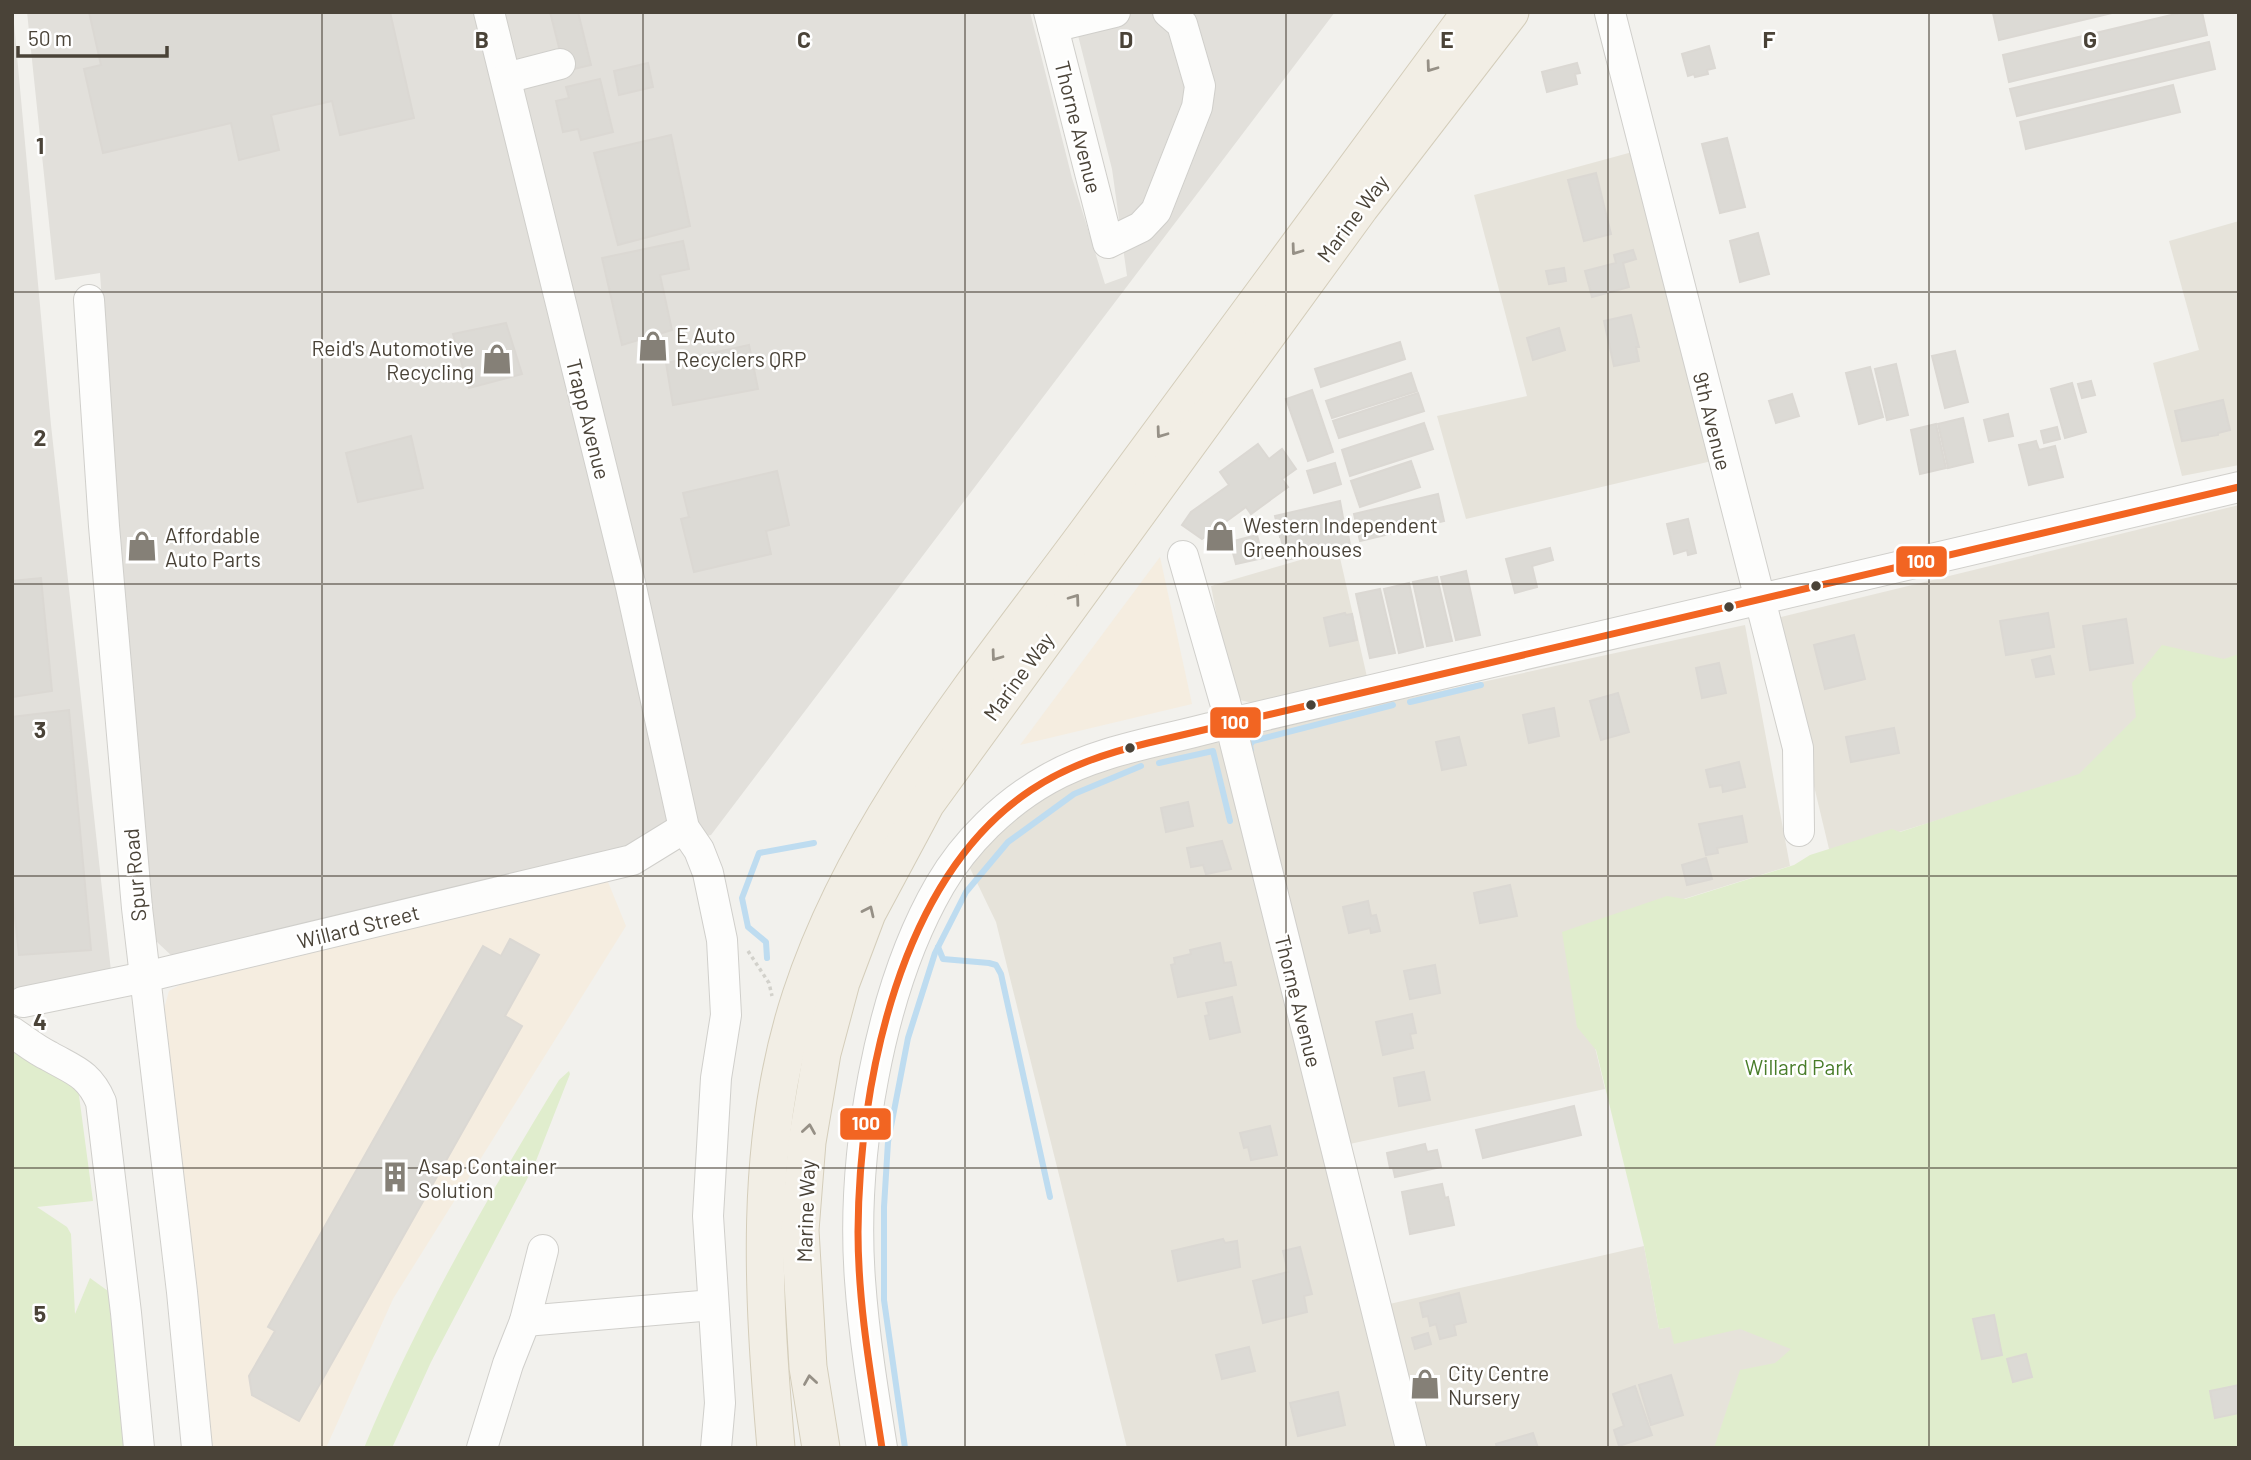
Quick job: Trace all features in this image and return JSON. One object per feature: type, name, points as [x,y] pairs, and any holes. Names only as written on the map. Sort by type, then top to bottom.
[{"type":"main road","name":"Marine Way","points":[[776,1448],[766,1329],[765,1236],[769,1142],[778,1086],[801,995],[825,932],[856,867],[944,727],[1471,12]]},
{"type":"main road","name":"Marine Way","points":[[821,1448],[808,1367],[800,1230],[807,1142],[821,1054],[841,982],[867,913],[926,803],[1360,206],[1510,12]]},
{"type":"street","name":"Trapp Avenue","points":[[489,12],[631,587],[684,828],[699,850],[708,873],[722,940],[726,1015],[716,1078],[708,1216],[720,1403],[716,1448]]},
{"type":"street","points":[[1051,20],[1115,12]]},
{"type":"street","name":"Thorne Avenue","points":[[1051,20],[1108,243],[1141,227],[1156,211],[1197,107],[1200,86],[1182,24],[1168,12]]},
{"type":"street","name":"9th Avenue","points":[[1610,13],[1797,748],[1799,831]]},
{"type":"street","points":[[506,78],[560,64]]},
{"type":"street","name":"Spur Road","points":[[89,300],[104,526],[137,908],[183,1292],[197,1448]]},
{"type":"street","points":[[882,1448],[872,1391],[860,1278],[862,1175],[878,1059],[907,955],[941,884],[988,824],[1017,799],[1049,778],[1109,754],[2239,487]]},
{"type":"street","name":"Thorne Avenue","points":[[1184,556],[1230,724],[1411,1448]]},
{"type":"street","name":"Willard Street","points":[[23,1002],[145,978],[632,860],[684,828]]},
{"type":"street","points":[[12,1032],[48,1056],[70,1065],[90,1082],[100,1102],[126,1312],[139,1448]]},
{"type":"street","points":[[482,1448],[504,1375],[525,1321],[543,1250]]},
{"type":"street","points":[[525,1321],[713,1306]]},
{"type":"path","points":[[743,943],[769,983],[774,1006],[792,1026]]},
{"type":"shaded area","points":[[13,12],[51,425],[111,971],[12,1007]]},
{"type":"shaded area","points":[[27,12],[1030,12],[1072,178],[1105,284],[1127,276],[1112,169],[1072,12],[1335,12],[711,835],[172,956],[158,943],[146,924],[100,273],[55,280]]},
{"type":"shaded area","points":[[1636,151],[1716,460],[1466,519],[1437,416],[1527,396],[1474,195]]},
{"type":"shaded area","points":[[2239,221],[2239,465],[2182,476],[2153,363],[2199,350],[2169,241]]},
{"type":"shaded area","points":[[2239,505],[2239,728],[1830,853],[1775,623],[1781,617]]},
{"type":"shaded area","points":[[1338,549],[1367,677],[1252,703],[1240,700],[1231,689],[1211,586]]},
{"type":"shaded area","points":[[1160,557],[1192,704],[1020,745]]},
{"type":"shaded area","points":[[1745,625],[1790,866],[1568,935],[1605,1089],[1345,1145],[1246,739],[1248,735],[1255,731]]},
{"type":"shaded area","points":[[1214,740],[1224,747],[1401,1448],[1127,1448],[996,922],[967,862],[1005,823],[1081,774]]},
{"type":"shaded area","points":[[606,877],[626,926],[393,1299],[326,1448],[202,1448],[162,1016],[169,991],[185,982]]},
{"type":"shaded area","points":[[1644,1246],[1659,1329],[1801,1299],[1826,1448],[1419,1448],[1385,1305]]},
{"type":"green space","name":"Willard Park","points":[[2162,645],[2224,659],[2239,654],[2239,1448],[1714,1448],[1740,1370],[1775,1363],[1791,1349],[1740,1329],[1674,1344],[1670,1327],[1659,1329],[1644,1246],[1596,1050],[1577,1027],[1562,932],[1667,896],[1685,899],[1794,865],[1810,855],[1892,829],[1900,832],[2079,774],[2136,717],[2132,683]]},
{"type":"green space","points":[[12,1047],[78,1088],[93,1201],[37,1207],[67,1227],[71,1234],[75,1314],[90,1278],[108,1291],[125,1448],[12,1448]]},
{"type":"green space","points":[[569,1071],[534,1166],[431,1362],[392,1448],[364,1448],[407,1353],[454,1260],[559,1080]]},
{"type":"building","points":[[89,12],[390,12],[414,118],[340,135],[332,101],[271,115],[279,150],[239,160],[231,123],[103,153],[84,69],[101,65]]},
{"type":"building","points":[[550,12],[578,12],[591,65],[565,71]]},
{"type":"building","points":[[2116,12],[1999,40],[1993,13]]},
{"type":"building","points":[[2184,12],[2202,12],[2207,35],[2009,82],[2003,55]]},
{"type":"building","points":[[2209,42],[2215,69],[2017,116],[2010,89]]},
{"type":"building","points":[[1709,46],[1715,68],[1707,70],[1708,74],[1688,76],[1682,54]]},
{"type":"building","points":[[648,63],[653,87],[619,95],[614,71]]},
{"type":"building","points":[[1577,63],[1580,73],[1575,74],[1577,84],[1547,92],[1542,72]]},
{"type":"building","points":[[600,79],[613,132],[581,140],[578,129],[563,132],[556,101],[569,98],[566,87]]},
{"type":"building","points":[[2173,85],[2180,112],[2026,149],[2020,122]]},
{"type":"building","points":[[671,135],[690,226],[618,245],[594,153]]},
{"type":"building","points":[[1727,138],[1745,207],[1720,213],[1702,144]]},
{"type":"building","points":[[1596,173],[1611,234],[1584,241],[1568,180]]},
{"type":"building","points":[[1758,233],[1769,274],[1740,282],[1730,241]]},
{"type":"building","points":[[683,241],[689,269],[660,275],[672,330],[622,345],[602,258]]},
{"type":"building","points":[[1633,250],[1636,259],[1623,263],[1629,287],[1592,297],[1585,271],[1616,263],[1614,255]]},
{"type":"building","points":[[1564,268],[1566,281],[1549,284],[1546,271]]},
{"type":"building","points":[[1631,315],[1639,347],[1636,347],[1639,361],[1614,366],[1604,321]]},
{"type":"building","points":[[506,323],[522,374],[469,388],[453,334]]},
{"type":"building","points":[[1559,328],[1565,350],[1533,360],[1527,338]]},
{"type":"building","points":[[1400,342],[1405,359],[1321,387],[1315,369]]},
{"type":"building","points":[[749,345],[758,389],[673,405],[666,363]]},
{"type":"building","points":[[1955,351],[1968,402],[1945,408],[1932,356]]},
{"type":"building","points":[[1896,364],[1908,415],[1887,420],[1875,369]]},
{"type":"building","points":[[1870,367],[1883,417],[1859,424],[1846,373]]},
{"type":"building","points":[[1411,373],[1417,391],[1332,418],[1326,401]]},
{"type":"building","points":[[2091,381],[2095,395],[2082,398],[2078,384]]},
{"type":"building","points":[[2072,383],[2086,432],[2065,438],[2051,389]]},
{"type":"building","points":[[1312,390],[1333,452],[1308,461],[1286,399]]},
{"type":"building","points":[[1418,393],[1424,411],[1339,438],[1333,421]]},
{"type":"building","points":[[1792,394],[1799,416],[1776,423],[1769,401]]},
{"type":"building","points":[[2223,400],[2230,430],[2218,435],[2182,441],[2175,411]]},
{"type":"building","points":[[2008,414],[2013,436],[1989,441],[1984,420]]},
{"type":"building","points":[[1963,418],[1973,462],[1948,468],[1938,424]]},
{"type":"building","points":[[1424,423],[1433,449],[1350,476],[1342,450]]},
{"type":"building","points":[[1936,424],[1946,468],[1920,474],[1911,430]]},
{"type":"building","points":[[2057,427],[2060,439],[2044,443],[2041,431]]},
{"type":"building","points":[[411,436],[423,488],[358,502],[346,453]]},
{"type":"building","points":[[2036,441],[2039,450],[2055,446],[2063,477],[2029,485],[2019,445]]},
{"type":"building","points":[[1258,444],[1269,459],[1282,449],[1296,469],[1282,479],[1288,487],[1251,514],[1246,507],[1202,539],[1182,525],[1191,512],[1229,485],[1220,472]]},
{"type":"building","points":[[1411,461],[1420,487],[1360,507],[1351,481]]},
{"type":"building","points":[[1335,463],[1341,484],[1314,493],[1307,471]]},
{"type":"building","points":[[777,471],[789,525],[766,531],[771,554],[694,572],[681,519],[689,517],[683,493]]},
{"type":"building","points":[[1438,494],[1444,521],[1360,541],[1354,514]]},
{"type":"building","points":[[1340,501],[1344,523],[1280,537],[1275,516]]},
{"type":"building","points":[[1688,519],[1696,553],[1688,555],[1687,550],[1674,554],[1667,524]]},
{"type":"building","points":[[1346,523],[1350,545],[1286,560],[1281,538]]},
{"type":"building","points":[[1257,535],[1263,558],[1236,564],[1230,542]]},
{"type":"building","points":[[1550,548],[1553,560],[1532,566],[1537,587],[1515,593],[1506,559]]},
{"type":"building","points":[[1466,571],[1480,635],[1456,640],[1441,577]]},
{"type":"building","points":[[1437,577],[1452,641],[1427,646],[1413,582]]},
{"type":"building","points":[[41,578],[52,691],[12,697],[12,581]]},
{"type":"building","points":[[1409,583],[1423,647],[1399,653],[1384,589]]},
{"type":"building","points":[[1380,589],[1395,653],[1370,658],[1356,594]]},
{"type":"building","points":[[2048,613],[2054,647],[2006,655],[2000,621]]},
{"type":"building","points":[[1352,614],[1357,640],[1330,646],[1324,618]]},
{"type":"building","points":[[2126,619],[2133,663],[2090,670],[2083,626]]},
{"type":"building","points":[[1854,635],[1865,679],[1825,689],[1814,645]]},
{"type":"building","points":[[2050,656],[2054,674],[2036,677],[2032,660]]},
{"type":"building","points":[[1719,663],[1726,693],[1702,698],[1696,668]]},
{"type":"building","points":[[1618,693],[1629,732],[1601,740],[1590,701]]},
{"type":"building","points":[[1554,708],[1559,736],[1529,743],[1523,715]]},
{"type":"building","points":[[69,710],[91,950],[19,955],[12,890],[12,717]]},
{"type":"building","points":[[1894,728],[1899,753],[1851,762],[1846,737]]},
{"type":"building","points":[[1459,737],[1466,765],[1442,770],[1436,742]]},
{"type":"building","points":[[1739,762],[1745,787],[1723,792],[1722,785],[1710,787],[1706,770]]},
{"type":"building","points":[[1188,802],[1193,826],[1166,832],[1161,808]]},
{"type":"building","points":[[1742,816],[1747,842],[1717,848],[1718,853],[1706,855],[1699,824]]},
{"type":"building","points":[[1222,841],[1231,869],[1206,874],[1203,865],[1191,867],[1187,848]]},
{"type":"building","points":[[1706,858],[1712,879],[1687,885],[1682,865]]},
{"type":"building","points":[[1510,885],[1517,916],[1480,923],[1474,893]]},
{"type":"building","points":[[1368,901],[1371,916],[1376,915],[1380,931],[1371,933],[1370,928],[1349,933],[1343,907]]},
{"type":"building","name":"Asap Container Solution","points":[[510,939],[539,955],[505,1016],[522,1026],[299,1421],[252,1395],[249,1376],[275,1331],[268,1327],[483,946],[501,956]]},
{"type":"building","points":[[1220,943],[1224,963],[1231,962],[1236,985],[1178,997],[1171,965],[1175,964],[1174,958],[1191,954],[1190,950]]},
{"type":"building","points":[[1435,965],[1440,993],[1410,999],[1404,971]]},
{"type":"building","points":[[1232,997],[1240,1032],[1210,1039],[1205,1016],[1209,1015],[1206,1003]]},
{"type":"building","points":[[1412,1014],[1416,1033],[1410,1034],[1413,1048],[1383,1055],[1376,1022]]},
{"type":"building","points":[[1424,1072],[1430,1100],[1399,1106],[1394,1078]]},
{"type":"building","points":[[1574,1106],[1581,1135],[1483,1158],[1476,1130]]},
{"type":"building","points":[[1270,1126],[1277,1155],[1251,1160],[1248,1147],[1244,1148],[1240,1133]]},
{"type":"building","points":[[1425,1144],[1427,1152],[1437,1150],[1441,1167],[1395,1177],[1387,1153]]},
{"type":"building","points":[[1442,1184],[1445,1198],[1448,1197],[1454,1225],[1410,1234],[1402,1192]]},
{"type":"building","points":[[1223,1239],[1225,1243],[1237,1241],[1240,1267],[1178,1281],[1172,1251]]},
{"type":"building","points":[[1300,1247],[1312,1294],[1304,1296],[1307,1312],[1263,1323],[1253,1281],[1288,1272],[1283,1251]]},
{"type":"building","points":[[1459,1293],[1466,1322],[1454,1325],[1456,1335],[1440,1339],[1436,1324],[1430,1326],[1428,1316],[1423,1317],[1420,1303]]},
{"type":"building","points":[[1994,1315],[2002,1355],[1982,1359],[1973,1319]]},
{"type":"building","points":[[1428,1333],[1431,1344],[1415,1349],[1412,1338]]},
{"type":"building","points":[[1249,1347],[1255,1371],[1222,1379],[1216,1355]]},
{"type":"building","points":[[2026,1354],[2032,1377],[2013,1382],[2007,1359]]},
{"type":"building","points":[[1671,1375],[1683,1415],[1651,1425],[1639,1385]]},
{"type":"building","points":[[2239,1385],[2239,1413],[2215,1418],[2210,1391]]},
{"type":"building","points":[[1635,1386],[1652,1435],[1619,1446],[1614,1430],[1624,1426],[1613,1394]]},
{"type":"building","points":[[1338,1392],[1345,1425],[1298,1436],[1290,1403]]},
{"type":"building","points":[[1533,1433],[1538,1448],[1497,1448],[1496,1444]]},
{"type":"waterway","points":[[1410,702],[1481,685]]},
{"type":"waterway","points":[[1251,750],[1253,741],[1393,705]]},
{"type":"waterway","points":[[1159,763],[1213,751],[1230,821]]},
{"type":"waterway","points":[[905,1448],[884,1300],[884,1207],[888,1142],[908,1038],[935,953],[966,892],[1008,842],[1074,794],[1141,766]]},
{"type":"waterway","points":[[767,958],[766,942],[748,927],[742,898],[759,853],[814,843]]},
{"type":"waterway","points":[[938,947],[943,959],[989,963],[996,965],[1001,974],[1050,1197]]},
{"type":"transit line","name":"100","points":[[882,1448],[863,1313],[858,1232],[860,1174],[878,1050],[895,988],[919,929],[948,875],[986,828],[1031,790],[1088,761],[1148,743],[2239,487]]},
{"type":"place","name":"E Auto Recyclers QRP","points":[[653,346]]},
{"type":"place","name":"Reid's Automotive Recycling","points":[[497,359]]},
{"type":"place","name":"Western Independent Greenhouses","points":[[1220,536]]},
{"type":"place","name":"Affordable Auto Parts","points":[[142,546]]},
{"type":"place","name":"Asap Container Solution","points":[[395,1177]]},
{"type":"place","name":"City Centre Nursery","points":[[1425,1384]]}]
